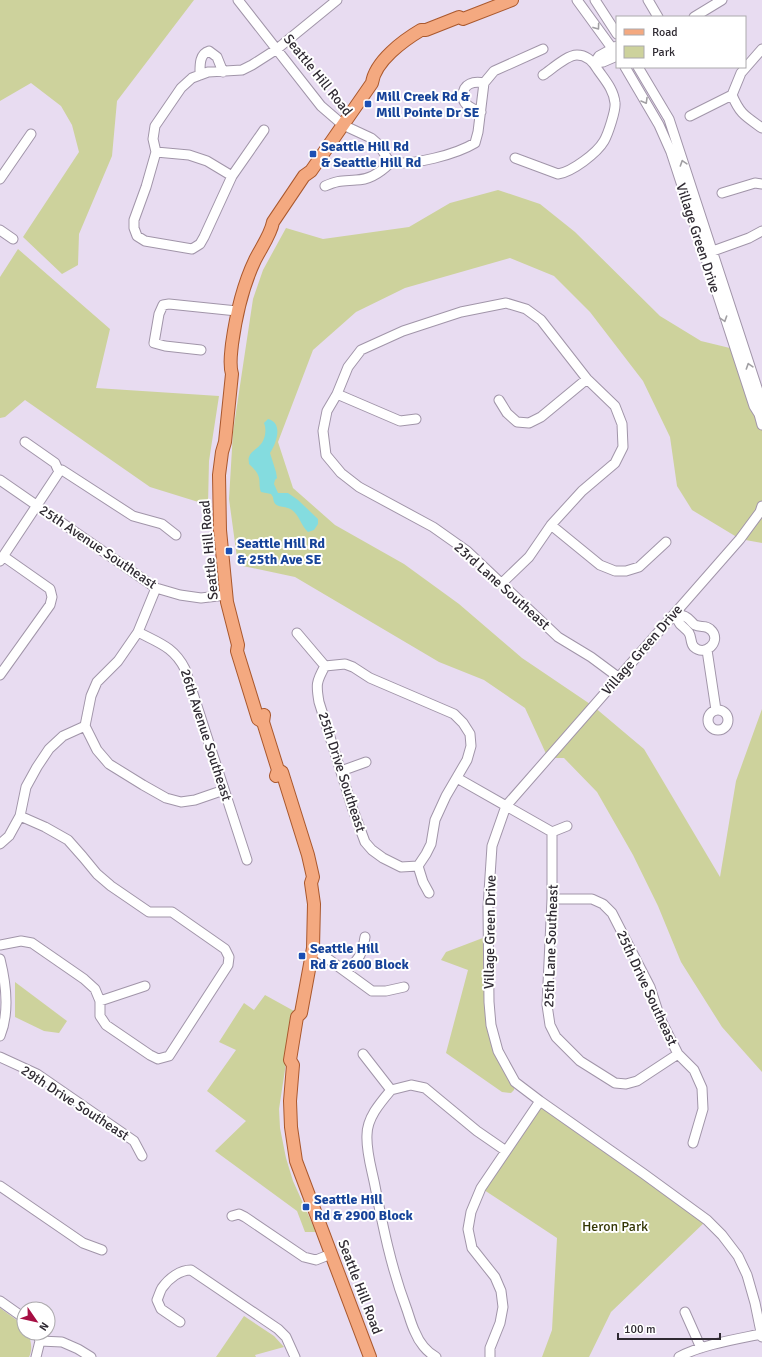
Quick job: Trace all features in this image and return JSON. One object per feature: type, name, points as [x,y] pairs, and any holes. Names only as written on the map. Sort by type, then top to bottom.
[{"type":"main road","points":[[459,17],[461,11],[489,0]]},
{"type":"main road","points":[[343,125],[372,83],[379,79],[403,52],[425,36],[426,30],[459,17],[463,19],[512,0]]},
{"type":"main road","name":"Seattle Hill Road","points":[[343,125],[311,172],[310,179],[279,226],[272,230],[265,241],[254,262],[237,311],[230,366],[232,374],[226,442],[222,452],[219,475],[220,530],[226,594],[238,645],[243,649],[246,656],[264,716],[263,722],[278,770],[276,776],[306,878],[311,883],[314,904],[313,948],[301,1012],[304,1017],[300,1046],[297,1060],[293,1065],[290,1101],[291,1128],[296,1161],[370,1357]]},
{"type":"street","name":"Seattle Hill Road","points":[[238,0],[321,106],[343,125]]},
{"type":"street","points":[[578,0],[616,51],[599,56],[594,63]]},
{"type":"street","points":[[595,0],[616,32]]},
{"type":"street","points":[[648,0],[657,16]]},
{"type":"street","points":[[696,16],[722,0]]},
{"type":"street","points":[[264,130],[232,176],[200,244],[192,249],[145,241],[137,236],[134,228],[134,220],[146,187],[156,152],[153,139],[155,126],[181,88],[192,78],[208,72],[242,70],[252,65],[277,49],[331,2]]},
{"type":"street","points":[[325,186],[347,179],[357,180],[370,177],[380,172],[390,163],[402,164],[464,150],[475,143],[478,132],[484,83],[494,71],[543,49]]},
{"type":"street","points":[[746,67],[762,49]]},
{"type":"street","points":[[200,75],[201,59],[203,54],[209,51],[217,57],[223,72]]},
{"type":"street","points":[[515,158],[558,174],[564,173],[598,149],[605,139],[615,104],[611,89],[594,63],[585,57],[578,55],[573,56],[569,57],[543,75]]},
{"type":"street","name":"Village Green Drive","points":[[627,68],[659,125],[671,152],[759,404]]},
{"type":"street","name":"Village Green Drive","points":[[639,68],[669,119],[713,251],[759,404]]},
{"type":"street","points":[[690,116],[732,95],[741,73],[745,68]]},
{"type":"street","points":[[480,112],[463,101],[463,95],[464,89],[468,84],[477,82],[484,83]]},
{"type":"street","points":[[732,95],[738,109],[745,117],[762,128]]},
{"type":"street","points":[[343,125],[372,138],[379,145],[390,163]]},
{"type":"street","points":[[0,179],[31,134]]},
{"type":"street","points":[[156,152],[189,155],[207,161],[232,176]]},
{"type":"street","points":[[722,194],[755,183],[762,184]]},
{"type":"street","points":[[0,230],[13,239]]},
{"type":"street","points":[[713,251],[749,238],[762,231]]},
{"type":"street","points":[[416,419],[400,421],[337,394],[348,367],[361,350],[404,331],[461,312],[506,303],[526,309],[541,320],[588,379],[615,406],[622,424],[623,447],[615,463],[582,491],[551,525],[529,557],[502,583]]},
{"type":"street","points":[[201,350],[154,343],[159,314],[164,305],[169,304],[237,311]]},
{"type":"street","points":[[499,400],[507,413],[517,422],[529,423],[541,416],[588,379]]},
{"type":"street","name":"23rd Lane Southeast","points":[[337,394],[327,411],[323,431],[326,455],[341,473],[359,487],[433,527],[466,551],[502,583],[558,637],[591,657],[618,677]]},
{"type":"street","points":[[759,404],[762,425]]},
{"type":"street","points":[[25,442],[55,462],[60,471],[133,516],[162,524],[176,535]]},
{"type":"street","points":[[0,675],[50,605],[52,597],[50,589],[2,559],[60,471]]},
{"type":"street","name":"25th Avenue Southeast","points":[[0,480],[156,588],[180,595],[201,598],[226,594]]},
{"type":"street","name":"Village Green Drive","points":[[762,506],[760,512],[740,539],[506,806],[492,846],[488,907],[490,1009],[492,1025],[498,1051],[516,1082],[540,1101],[707,1220],[722,1235],[738,1256],[747,1275],[762,1336]]},
{"type":"street","points":[[551,525],[600,565],[615,571],[626,571],[639,567],[666,542]]},
{"type":"street","points":[[156,588],[138,632],[118,661],[97,682],[91,696],[85,726],[97,750],[109,764],[166,798],[182,802],[195,800],[224,790]]},
{"type":"street","points":[[674,614],[686,617],[695,625],[707,627],[712,630],[714,634],[714,642],[711,647],[707,650],[699,650],[693,646],[689,633],[679,624],[674,614]]},
{"type":"street","name":"26th Avenue Southeast","points":[[138,632],[171,650],[180,659],[185,669],[247,860]]},
{"type":"street","points":[[297,633],[324,666],[345,664],[353,667],[370,678],[454,714],[463,723],[470,734],[471,746],[466,760],[446,796],[435,820],[431,844],[418,866],[423,882],[429,893]]},
{"type":"street","points":[[707,650],[716,710]]},
{"type":"street","name":"25th Drive Southeast","points":[[324,666],[316,686],[319,702],[360,831],[365,842],[372,850],[383,858],[401,867],[418,866]]},
{"type":"street","points":[[0,844],[9,836],[20,816],[26,787],[49,749],[63,736],[85,726]]},
{"type":"street","points":[[341,771],[366,762]]},
{"type":"street","points":[[457,778],[552,832],[567,826]]},
{"type":"street","points":[[0,945],[21,941],[32,943],[84,980],[95,989],[100,1001],[100,1016],[106,1025],[158,1059],[169,1056],[228,965],[229,957],[225,949],[172,912],[149,912],[111,886],[97,874],[68,840],[46,827],[20,816]]},
{"type":"street","name":"25th Lane Southeast","points":[[552,832],[552,899],[547,1005],[550,1025],[556,1037],[580,1061],[615,1083],[626,1084],[637,1081],[678,1054]]},
{"type":"street","name":"25th Drive Southeast","points":[[552,899],[592,899],[603,904],[612,913],[650,987],[660,1018],[678,1054],[694,1070],[702,1088],[703,1109],[693,1143]]},
{"type":"street","points":[[346,972],[358,959],[363,950],[365,937]]},
{"type":"street","points":[[313,948],[372,991],[386,991],[404,987]]},
{"type":"street","points":[[0,959],[6,990],[6,1008],[0,1036]]},
{"type":"street","points":[[100,1001],[145,986]]},
{"type":"street","points":[[363,1054],[391,1090]]},
{"type":"street","name":"29th Drive Southeast","points":[[0,1057],[37,1074],[134,1141],[142,1156]]},
{"type":"street","points":[[436,1357],[421,1344],[395,1278],[368,1151],[367,1134],[371,1118],[391,1090],[411,1085],[425,1088],[477,1131],[506,1151]]},
{"type":"street","points":[[490,1357],[490,1348],[500,1323],[503,1307],[501,1291],[495,1277],[472,1248],[468,1229],[472,1212],[481,1188],[540,1101]]},
{"type":"street","points":[[0,1186],[83,1243],[102,1250]]},
{"type":"street","points":[[232,1216],[239,1214],[246,1217],[304,1257],[316,1260],[331,1254]]},
{"type":"street","points":[[180,1322],[162,1308],[157,1300],[162,1288],[176,1274],[184,1270],[191,1270],[278,1329],[286,1337],[295,1357]]},
{"type":"street","points":[[0,1301],[16,1312]]},
{"type":"street","points":[[685,1312],[702,1348]]},
{"type":"street","points":[[679,1357],[702,1348],[762,1336]]},
{"type":"street","points":[[36,1357],[38,1341]]},
{"type":"street","points":[[56,1341],[78,1349],[91,1357]]},
{"type":"green space","points":[[0,0],[194,0],[117,101],[112,156],[79,234],[78,265],[62,274],[23,237],[79,152],[72,125],[61,106],[31,83],[0,101]]},
{"type":"green space","points":[[498,190],[540,204],[575,232],[660,316],[701,341],[734,349],[762,413],[762,543],[740,539],[692,510],[677,486],[670,437],[643,381],[590,312],[554,276],[510,258],[405,288],[356,312],[313,350],[278,442],[293,488],[335,525],[404,564],[459,604],[522,658],[593,706],[644,749],[720,877],[736,781],[762,709],[762,1072],[722,1027],[681,962],[658,906],[633,855],[597,792],[564,758],[548,758],[525,708],[484,680],[439,662],[295,577],[238,565],[229,499],[233,432],[253,299],[263,270],[286,228],[323,239],[409,227],[450,203]]},
{"type":"green space","points":[[18,249],[110,329],[96,388],[219,396],[209,461],[208,505],[150,487],[25,400],[5,417],[0,418],[0,277]]},
{"type":"green space","points":[[488,936],[491,1025],[515,1082],[514,1090],[511,1093],[502,1092],[446,1053],[468,970],[441,960],[446,952]]},
{"type":"green space","points":[[15,982],[67,1021],[59,1033],[44,1031],[15,1017]]},
{"type":"green space","points":[[265,995],[294,1011],[279,1109],[280,1128],[286,1158],[293,1181],[316,1232],[305,1232],[297,1211],[215,1151],[246,1121],[207,1091],[236,1050],[219,1042],[244,1003],[254,1010]]},
{"type":"green space","name":"Heron Park","points":[[540,1101],[707,1220],[611,1312],[589,1357],[542,1357],[552,1330],[557,1238],[481,1188]]},
{"type":"green space","points":[[0,1308],[16,1320],[16,1341],[30,1341],[31,1351],[29,1357],[0,1357]]},
{"type":"green space","points":[[244,1316],[274,1336],[284,1347],[255,1355],[256,1357],[216,1357]]},
{"type":"shaded area","points":[[268,419],[273,421],[277,429],[276,439],[270,453],[277,478],[274,484],[278,493],[288,493],[298,500],[318,519],[318,524],[314,530],[308,532],[292,510],[275,504],[271,494],[261,492],[258,476],[249,464],[250,455],[262,443],[265,432],[264,423]]},
{"type":"place","name":"Mill Creek Rd & Mill Pointe Dr SE","points":[[368,104]]},
{"type":"place","name":"Seattle Hill Rd & Seattle Hill Rd","points":[[313,154]]},
{"type":"place","name":"Seattle Hill Rd & 25th Ave SE","points":[[229,551]]},
{"type":"place","name":"Seattle Hill Rd & 2600 Block","points":[[302,956]]},
{"type":"place","name":"Seattle Hill Rd & 2900 Block","points":[[306,1207]]}]
